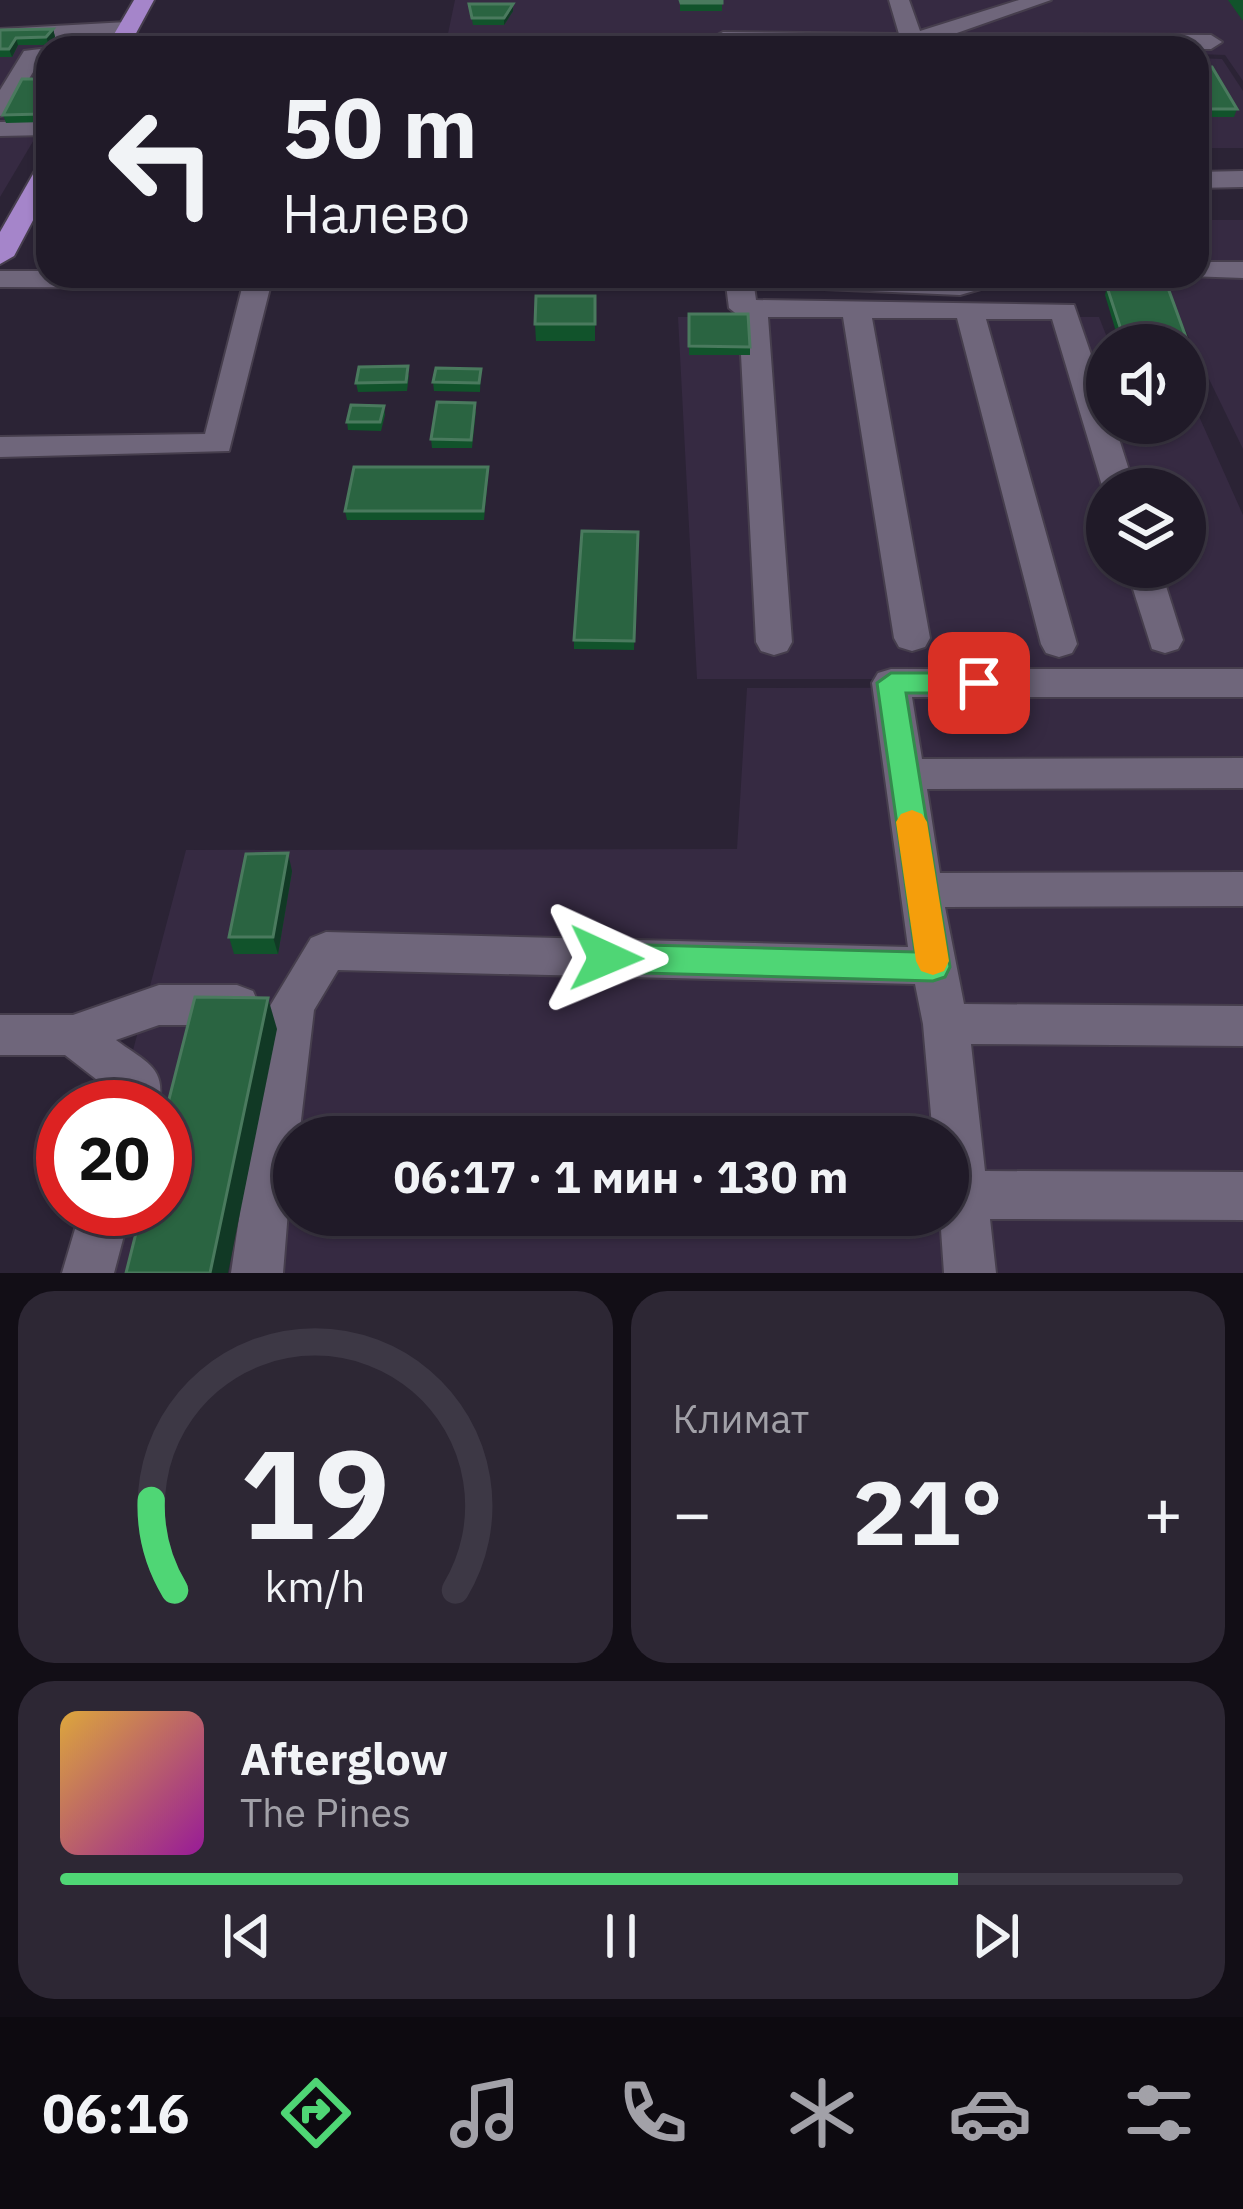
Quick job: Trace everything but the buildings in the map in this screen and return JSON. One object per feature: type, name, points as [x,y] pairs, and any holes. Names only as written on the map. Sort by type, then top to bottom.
[{"type":"main road","points":[[124,36],[144,0]]},
{"type":"main road","points":[[0,256],[36,191]]},
{"type":"lane","points":[[898,0],[911,36]]},
{"type":"lane","points":[[925,36],[1040,0]]},
{"type":"lane","points":[[0,36],[36,37]]},
{"type":"lane","points":[[0,109],[36,56]]},
{"type":"lane","points":[[0,130],[36,128]]},
{"type":"lane","points":[[1209,180],[1243,179]]},
{"type":"lane","points":[[1209,270],[1243,270]]},
{"type":"lane","points":[[0,279],[36,279]]},
{"type":"lane","points":[[0,447],[218,444],[257,288]]},
{"type":"lane","points":[[741,288],[743,308],[1064,311],[1113,468]]},
{"type":"lane","points":[[753,308],[775,642]]},
{"type":"lane","points":[[856,309],[912,638]]},
{"type":"lane","points":[[970,310],[1059,644]]},
{"type":"lane","points":[[1149,588],[1165,640]]},
{"type":"lane","points":[[952,1116],[946,1024],[933,967],[891,683],[1243,682]]},
{"type":"lane","points":[[904,774],[1243,772]]},
{"type":"lane","points":[[922,890],[1243,889]]},
{"type":"lane","points":[[286,1116],[292,1006],[326,951],[933,967]]},
{"type":"lane","points":[[0,1035],[73,1035],[158,1005],[292,1006]]},
{"type":"lane","points":[[946,1024],[1243,1026]]},
{"type":"lane","points":[[73,1035],[133,1080]]},
{"type":"lane","points":[[969,1168],[1243,1196]]},
{"type":"lane","points":[[257,1273],[273,1195]]},
{"type":"lane","points":[[88,1273],[98,1236]]},
{"type":"lane","points":[[965,1236],[970,1273]]},
{"type":"shaded area","points":[[455,0],[1243,0],[1243,81],[1225,55],[1209,54],[1209,36],[448,36]]},
{"type":"shaded area","points":[[98,32],[96,36],[36,36],[36,136],[0,197],[0,33]]},
{"type":"shaded area","points":[[1209,58],[1222,59],[1243,91],[1243,148],[1209,148]]},
{"type":"shaded area","points":[[1209,220],[1243,220],[1243,449],[1206,373],[1206,324],[1182,324],[1165,288],[1209,288]]},
{"type":"shaded area","points":[[678,317],[1099,317],[1102,324],[1086,324],[1086,444],[1206,444],[1206,432],[1243,515],[1243,679],[697,679]]},
{"type":"shaded area","points":[[1243,687],[1243,1273],[74,1273],[84,1236],[192,1236],[192,1080],[125,1080],[186,850],[737,849],[747,688]]},
{"type":"slow traffic","points":[[912,822],[933,961]]},
{"type":"route","points":[[606,958],[933,967],[891,683],[979,683]]}]
